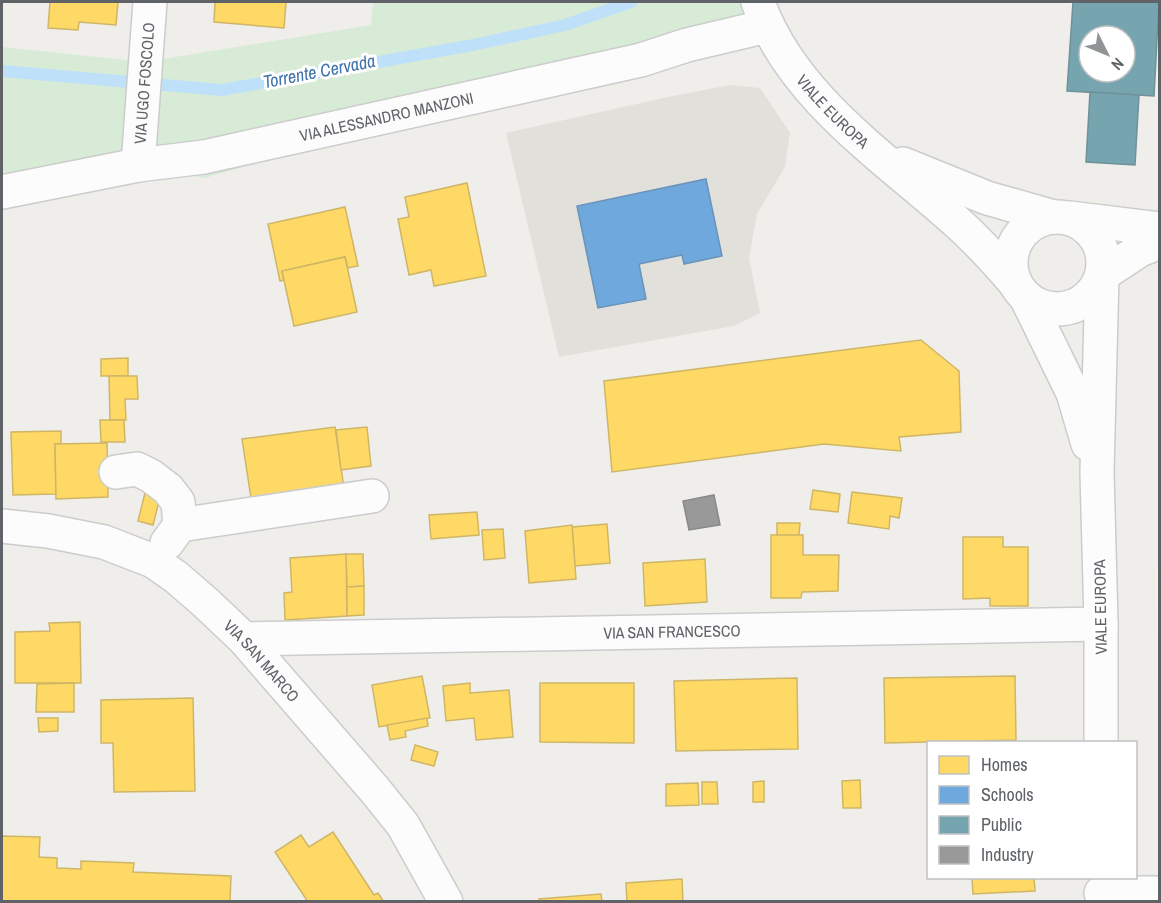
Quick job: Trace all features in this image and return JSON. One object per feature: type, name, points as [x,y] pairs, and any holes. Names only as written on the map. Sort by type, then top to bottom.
[{"type":"street","name":"VIA UGO FOSCOLO","points":[[138,165],[150,2]]},
{"type":"street","name":"VIALE EUROPA","points":[[762,14],[790,63],[818,97],[880,155],[961,225],[1021,291],[1073,393],[1097,472]]},
{"type":"street","name":"VIA ALESSANDRO MANZONI","points":[[2,192],[138,165],[215,155],[641,60],[687,45],[762,14]]},
{"type":"street","name":"VIALE EUROPA","points":[[880,155],[987,198],[1061,217]]},
{"type":"street","points":[[1061,217],[1082,223],[1096,239],[1104,259],[1102,274],[1096,289],[1084,300],[1070,307],[1054,309],[1039,306],[1021,291],[1012,262],[1017,240],[1026,228],[1039,220],[1061,217],[1160,229]]},
{"type":"street","points":[[1102,274],[1140,250],[1160,242]]},
{"type":"street","name":"VIALE EUROPA","points":[[1101,741],[1097,472],[1102,274]]},
{"type":"street","points":[[116,472],[137,469],[168,489],[178,502],[180,525],[153,561]]},
{"type":"street","points":[[180,525],[372,496]]},
{"type":"street","name":"VIA SAN MARCO","points":[[2,526],[48,531],[104,542],[153,561],[176,577],[244,639],[374,789],[403,825],[446,902]]},
{"type":"street","name":"VIA SAN FRANCESCO","points":[[244,639],[1101,624]]},
{"type":"street","points":[[1101,891],[1160,893]]},
{"type":"shaded area","points":[[730,85],[760,88],[790,133],[785,167],[757,214],[749,258],[760,313],[734,326],[559,357],[506,133]]},
{"type":"shaded area","points":[[1156,570],[1160,570],[1159,735]]},
{"type":"green space","points":[[373,2],[758,2],[767,26],[497,92],[205,178],[138,165],[2,192],[2,47],[145,62],[371,25]]},
{"type":"building: Homes","points":[[50,2],[118,2],[116,25],[79,22],[78,30],[48,28]]},
{"type":"building: Homes","points":[[215,2],[286,2],[284,28],[214,22]]},
{"type":"building: Homes","points":[[467,183],[486,276],[434,286],[431,270],[409,275],[398,219],[409,217],[405,197]]},
{"type":"building: Homes","points":[[345,207],[358,266],[348,268],[345,257],[282,271],[284,280],[280,281],[268,224]]},
{"type":"building: Homes","points":[[345,257],[357,312],[294,326],[282,271]]},
{"type":"building: Homes","points":[[921,340],[959,371],[961,432],[899,437],[901,451],[824,444],[612,472],[604,381]]},
{"type":"building: Homes","points":[[128,358],[128,376],[101,376],[101,359]]},
{"type":"building: Homes","points":[[109,376],[137,376],[138,399],[125,399],[126,420],[110,420]]},
{"type":"building: Homes","points":[[100,420],[124,420],[125,442],[101,442]]},
{"type":"building: Homes","points":[[335,427],[344,488],[251,498],[242,439]]},
{"type":"building: Homes","points":[[367,427],[371,466],[341,470],[336,430]]},
{"type":"building: Homes","points":[[61,431],[61,444],[55,444],[56,494],[13,495],[11,432]]},
{"type":"building: Homes","points":[[107,443],[108,497],[56,499],[55,444]]},
{"type":"building: Homes","points":[[813,490],[840,494],[838,512],[810,509]]},
{"type":"building: Homes","points":[[852,492],[902,498],[899,518],[890,516],[889,529],[848,523]]},
{"type":"building: Homes","points":[[145,493],[160,497],[153,525],[138,521]]},
{"type":"building: Homes","points":[[477,512],[479,535],[431,539],[429,515]]},
{"type":"building: Homes","points":[[777,523],[800,523],[799,535],[777,536]]},
{"type":"building: Homes","points":[[607,524],[610,563],[575,566],[572,527]]},
{"type":"building: Homes","points":[[572,525],[576,579],[529,583],[525,531]]},
{"type":"building: Homes","points":[[503,529],[505,558],[484,560],[482,530]]},
{"type":"building: Homes","points":[[771,535],[803,535],[803,555],[839,555],[838,591],[802,592],[801,598],[771,598]]},
{"type":"building: Homes","points":[[963,537],[1003,537],[1003,547],[1028,547],[1028,606],[990,606],[990,598],[963,599]]},
{"type":"building: Homes","points":[[346,554],[363,554],[364,586],[347,587]]},
{"type":"building: Homes","points":[[346,554],[347,616],[285,620],[284,593],[292,592],[290,558]]},
{"type":"building: Homes","points":[[705,559],[707,602],[645,606],[643,563]]},
{"type":"building: Homes","points":[[364,586],[364,615],[347,616],[347,587]]},
{"type":"building: Homes","points":[[80,622],[81,683],[15,683],[15,632],[50,631],[49,623]]},
{"type":"building: Homes","points":[[422,676],[430,718],[379,727],[372,685]]},
{"type":"building: Homes","points":[[1015,676],[1016,740],[885,743],[884,678]]},
{"type":"building: Homes","points":[[797,678],[798,749],[676,751],[674,681]]},
{"type":"building: Homes","points":[[74,683],[74,712],[36,712],[37,684]]},
{"type":"building: Homes","points":[[470,683],[470,693],[509,690],[513,737],[476,740],[474,718],[446,721],[443,686]]},
{"type":"building: Homes","points":[[540,683],[634,683],[634,743],[540,742]]},
{"type":"building: Homes","points":[[193,698],[195,791],[114,792],[113,743],[101,743],[101,700]]},
{"type":"building: Homes","points":[[38,718],[58,718],[58,731],[39,732]]},
{"type":"building: Homes","points":[[427,718],[428,726],[405,731],[406,737],[390,740],[387,725]]},
{"type":"building: Homes","points":[[415,745],[438,752],[434,766],[411,760]]},
{"type":"building: Homes","points":[[860,780],[861,808],[843,808],[842,781]]},
{"type":"building: Homes","points":[[764,781],[764,802],[753,802],[753,782]]},
{"type":"building: Homes","points":[[702,782],[717,782],[718,804],[702,804]]},
{"type":"building: Homes","points":[[698,783],[699,805],[666,806],[666,784]]},
{"type":"building: Homes","points":[[333,832],[374,895],[378,893],[384,902],[308,902],[275,852],[301,835],[309,847]]},
{"type":"building: Homes","points":[[2,836],[40,837],[39,857],[57,858],[57,868],[81,869],[81,861],[134,863],[133,872],[231,876],[230,902],[2,902]]},
{"type":"building: Homes","points":[[682,879],[683,902],[627,902],[626,883]]},
{"type":"building: Homes","points":[[972,879],[1034,879],[1035,891],[973,894]]},
{"type":"building: Homes","points":[[601,894],[602,902],[540,902],[539,899]]},
{"type":"building: Schools","points":[[706,179],[722,256],[684,264],[682,255],[639,264],[646,299],[598,308],[577,206]]},
{"type":"building: Public","points":[[1073,2],[1159,2],[1154,96],[1067,91]]},
{"type":"building: Public","points":[[1090,92],[1139,95],[1135,165],[1086,162]]},
{"type":"building: Industry","points":[[714,495],[720,525],[689,530],[683,501]]},
{"type":"waterway","name":"Torrente Cervada","points":[[2,71],[222,90],[473,45],[565,25],[631,2]]}]
